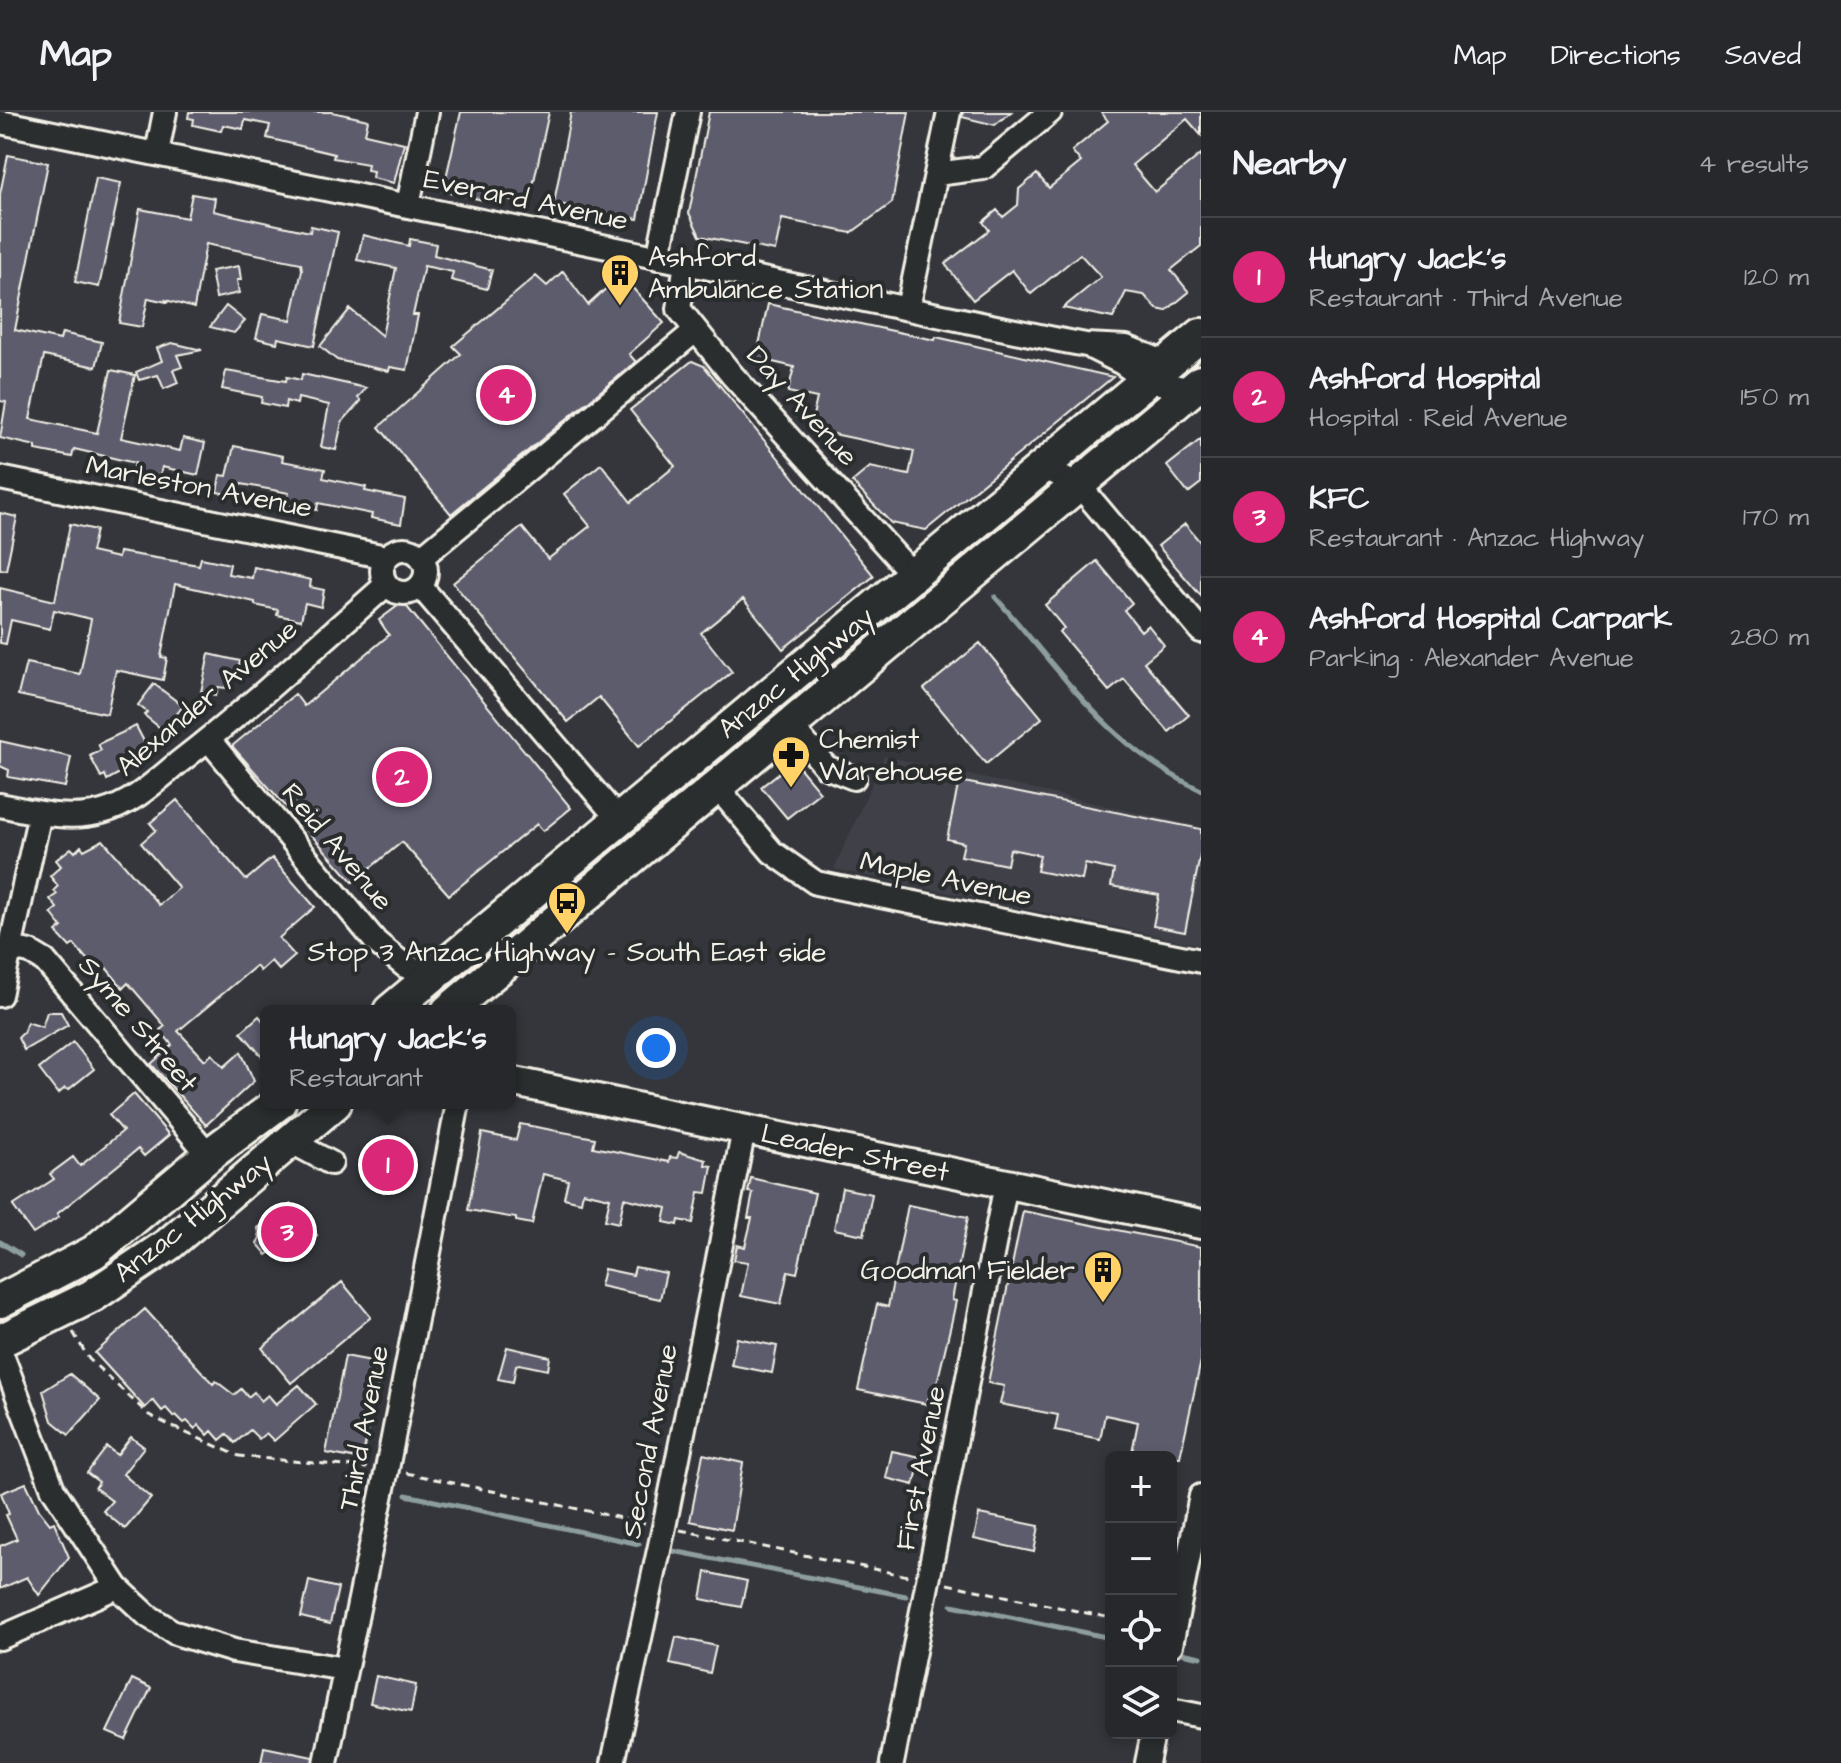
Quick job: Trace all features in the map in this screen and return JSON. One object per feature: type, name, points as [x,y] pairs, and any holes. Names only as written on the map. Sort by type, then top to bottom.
[{"type":"highway","name":"Anzac Highway","points":[[397,1005],[1201,335]]},
{"type":"highway","name":"Anzac Highway","points":[[460,1005],[1196,386]]},
{"type":"highway","points":[[841,636],[864,664]]},
{"type":"highway","points":[[715,739],[713,773],[717,787]]},
{"type":"highway","points":[[660,785],[681,778],[694,778],[717,787]]},
{"type":"highway","points":[[530,896],[554,923]]},
{"type":"highway","points":[[416,1005],[438,972]]},
{"type":"highway","name":"Anzac Highway","points":[[0,1301],[74,1263],[113,1237],[209,1155],[271,1109]]},
{"type":"highway","name":"Anzac Highway","points":[[0,1341],[92,1296],[169,1244],[328,1109]]},
{"type":"highway","points":[[170,1189],[176,1205],[186,1211],[194,1212],[216,1204]]},
{"type":"highway","points":[[113,1237],[155,1222],[163,1223],[169,1230],[169,1244]]},
{"type":"main road","name":"Leader Street","points":[[516,1082],[1201,1224]]},
{"type":"street","points":[[157,153],[165,112]]},
{"type":"street","points":[[408,205],[427,112]]},
{"type":"street","points":[[658,258],[688,112]]},
{"type":"street","points":[[908,308],[949,112]]},
{"type":"street","points":[[936,174],[983,168],[1050,112]]},
{"type":"street","name":"Everard Avenue","points":[[0,122],[1086,345],[1122,363],[1196,386]]},
{"type":"street","name":"Day Avenue","points":[[686,263],[679,309],[695,331],[914,576]]},
{"type":"street","points":[[422,557],[695,331]]},
{"type":"street","points":[[1043,467],[1079,485],[1201,631]]},
{"type":"street","name":"Marleston Avenue","points":[[0,478],[386,557]]},
{"type":"street","points":[[404,548],[413,550],[422,557],[427,569],[426,580],[421,587],[408,594],[394,591],[386,585],[382,576],[386,557],[404,548]]},
{"type":"street","name":"Alexander Avenue","points":[[0,805],[40,813],[86,815],[102,813],[129,802],[209,740],[386,585]]},
{"type":"street","points":[[421,587],[619,820]]},
{"type":"street","points":[[790,725],[826,767],[854,778]]},
{"type":"street","name":"Reid Avenue","points":[[209,740],[376,942],[405,966],[438,972]]},
{"type":"street","name":"Maple Avenue","points":[[717,787],[772,852],[816,883],[1201,961]]},
{"type":"street","points":[[0,995],[40,813]]},
{"type":"street","name":"Syme Street","points":[[10,948],[30,952],[45,961],[209,1155]]},
{"type":"street","name":"Third Avenue","points":[[326,1763],[457,1109]]},
{"type":"street","name":"Second Avenue","points":[[613,1763],[744,1130]]},
{"type":"street","points":[[290,1141],[331,1163]]},
{"type":"street","name":"First Avenue","points":[[892,1763],[1006,1184]]},
{"type":"street","points":[[0,1350],[53,1489],[117,1587],[148,1616],[175,1633],[234,1651],[345,1669]]},
{"type":"street","points":[[1177,1615],[1201,1496]]},
{"type":"street","points":[[0,1638],[117,1587]]},
{"type":"street","points":[[1177,1711],[1201,1716]]},
{"type":"street","points":[[1147,1763],[1152,1739]]},
{"type":"path","points":[[61,1312],[89,1359],[149,1415],[239,1456],[372,1468]]},
{"type":"path","points":[[397,1472],[649,1523]]},
{"type":"path","points":[[670,1528],[920,1578]]},
{"type":"path","points":[[940,1582],[1105,1617]]},
{"type":"shaded area","points":[[884,756],[1201,827],[1201,945],[834,869]]},
{"type":"building","points":[[189,112],[332,112],[368,120],[365,134],[404,143],[394,183],[372,178],[373,171],[367,170],[368,164],[333,158],[334,154],[267,138],[270,125],[245,120],[243,129],[223,125],[221,131],[193,125],[194,119],[188,118]]},
{"type":"building","points":[[461,112],[549,112],[529,204],[493,196],[492,202],[443,191]]},
{"type":"building","points":[[571,112],[658,112],[638,219],[554,203]]},
{"type":"building","points":[[709,112],[909,112],[892,203],[851,233],[782,219],[775,251],[700,236],[689,213]]},
{"type":"building","points":[[963,112],[1011,112],[995,125],[962,117]]},
{"type":"building","points":[[1101,112],[1201,112],[1201,135],[1187,119],[1132,165],[1155,192],[1201,154],[1201,246],[1171,270],[1189,292],[1166,311],[1157,309],[1144,295],[1126,292],[1113,318],[1063,308],[1101,277],[1080,254],[1031,294],[1012,270],[973,300],[945,264],[989,230],[983,222],[997,210],[1003,217],[1018,205],[1019,189],[1037,174],[1049,188],[1081,162],[1072,151],[1108,121]]},
{"type":"building","points":[[8,155],[48,163],[15,330],[60,340],[62,333],[102,342],[96,367],[44,356],[30,419],[97,433],[111,370],[135,375],[121,438],[180,451],[183,438],[205,443],[198,475],[162,467],[160,476],[133,470],[135,463],[74,449],[72,457],[36,450],[36,446],[0,438],[6,402],[0,401],[0,194]]},
{"type":"building","points":[[96,178],[121,183],[99,287],[75,282]]},
{"type":"building","points":[[192,194],[215,198],[213,211],[310,232],[311,226],[338,232],[314,346],[278,338],[277,343],[256,338],[262,314],[291,320],[301,263],[206,244],[194,308],[148,298],[142,327],[119,323],[140,209],[187,218]]},
{"type":"building","points":[[363,235],[409,246],[410,239],[436,244],[434,255],[492,270],[487,289],[451,280],[453,272],[424,266],[413,315],[418,315],[407,370],[390,367],[389,371],[337,360],[320,346],[350,309],[382,336],[396,268],[357,260]]},
{"type":"building","points":[[239,266],[239,293],[216,298],[211,271]]},
{"type":"building","points":[[563,271],[588,305],[621,275],[664,323],[629,354],[636,362],[451,514],[379,427],[461,354],[453,346],[536,276],[547,286]]},
{"type":"building","points":[[768,304],[935,340],[936,337],[1113,377],[926,530],[891,523],[852,482],[870,467],[909,475],[914,451],[810,429],[817,398],[788,392],[794,367],[756,358]]},
{"type":"building","points":[[226,306],[245,321],[234,333],[210,327]]},
{"type":"building","points":[[172,343],[202,350],[177,355],[182,367],[173,370],[178,383],[164,389],[158,375],[139,380],[136,372],[162,361],[157,348]]},
{"type":"building","points":[[692,361],[704,366],[874,576],[783,649],[743,599],[701,633],[732,672],[639,746],[599,697],[568,722],[453,583],[522,527],[548,559],[590,526],[564,494],[601,464],[631,502],[675,466],[630,410]]},
{"type":"building","points":[[226,371],[286,381],[287,377],[301,380],[302,374],[366,388],[358,398],[361,401],[342,422],[336,450],[321,447],[329,405],[298,398],[297,404],[286,401],[285,408],[261,403],[262,397],[222,389]]},
{"type":"building","points":[[1201,439],[1201,483],[1188,493],[1167,466]]},
{"type":"building","points":[[234,446],[283,456],[282,461],[325,469],[323,478],[405,499],[401,524],[371,518],[372,514],[318,503],[317,510],[286,504],[289,493],[236,483],[233,495],[217,492],[220,475],[227,476]]},
{"type":"building","points":[[0,513],[17,517],[6,570],[0,569]]},
{"type":"building","points":[[70,524],[96,530],[91,552],[118,558],[119,552],[199,565],[201,558],[230,564],[228,574],[252,578],[254,567],[311,580],[310,587],[324,590],[321,607],[305,603],[301,620],[277,615],[278,610],[255,605],[255,602],[175,584],[161,657],[167,658],[163,680],[116,670],[107,714],[18,695],[26,663],[80,674],[91,619],[54,610],[50,629],[11,620],[6,644],[0,643],[0,588],[55,601]]},
{"type":"building","points":[[1185,524],[1201,543],[1201,596],[1158,546]]},
{"type":"building","points":[[1097,561],[1132,603],[1124,610],[1141,631],[1148,625],[1164,645],[1144,662],[1189,715],[1169,732],[1124,679],[1109,691],[1059,632],[1064,628],[1045,605]]},
{"type":"building","points":[[403,602],[571,808],[543,831],[537,824],[449,895],[402,842],[353,882],[232,746],[295,694],[304,706],[389,635],[379,620]]},
{"type":"building","points":[[980,643],[1042,718],[986,764],[924,689]]},
{"type":"building","points":[[209,654],[240,661],[237,675],[230,674],[226,688],[218,687],[216,695],[201,692]]},
{"type":"building","points":[[154,684],[183,706],[176,715],[182,719],[169,735],[144,715],[147,712],[138,705]]},
{"type":"building","points":[[136,726],[149,751],[143,754],[145,759],[107,780],[105,775],[101,777],[90,756],[101,750],[98,744]]},
{"type":"building","points":[[0,741],[71,757],[65,787],[8,777],[9,770],[0,766]]},
{"type":"building","name":"Chemist Warehouse","points":[[794,761],[820,792],[787,818],[761,787]]},
{"type":"building","points":[[959,781],[1201,829],[1201,851],[1185,932],[1153,926],[1159,895],[1111,886],[1114,870],[1085,864],[1082,880],[1037,871],[1040,855],[1010,849],[1007,865],[961,856],[964,843],[947,839]]},
{"type":"building","points":[[177,800],[246,880],[272,858],[315,907],[279,938],[295,956],[279,970],[271,961],[260,971],[256,966],[178,1031],[205,1060],[212,1054],[224,1067],[241,1052],[254,1081],[206,1125],[151,1064],[172,1045],[160,1030],[165,1026],[128,983],[123,988],[103,964],[96,970],[74,944],[70,947],[56,932],[62,927],[51,913],[57,908],[50,899],[57,894],[54,890],[58,886],[50,876],[61,866],[56,860],[71,848],[75,852],[81,846],[84,850],[103,840],[159,905],[179,888],[141,843],[156,830],[150,823]]},
{"type":"building","points":[[47,1012],[61,1012],[68,1025],[24,1050],[18,1038],[27,1022],[42,1027]]},
{"type":"building","points":[[260,1017],[260,1054],[241,1032]]},
{"type":"building","points":[[73,1042],[94,1069],[68,1090],[65,1088],[58,1094],[39,1069]]},
{"type":"building","points":[[134,1094],[169,1135],[144,1156],[138,1149],[57,1214],[59,1217],[33,1234],[13,1206],[54,1179],[50,1174],[73,1157],[80,1166],[123,1131],[109,1115]]},
{"type":"building","points":[[520,1124],[595,1138],[593,1147],[669,1162],[670,1157],[677,1158],[679,1152],[706,1160],[705,1165],[712,1166],[707,1193],[699,1192],[693,1223],[679,1220],[678,1225],[664,1222],[667,1208],[624,1198],[619,1223],[605,1220],[610,1198],[583,1192],[581,1202],[564,1198],[568,1180],[543,1174],[532,1224],[516,1221],[516,1218],[468,1210],[482,1133],[516,1140]]},
{"type":"building","points":[[391,1137],[415,1168],[384,1192],[360,1162]]},
{"type":"building","points":[[751,1178],[815,1193],[797,1273],[788,1271],[781,1304],[741,1296],[748,1262],[734,1260],[737,1245],[745,1247],[752,1218],[748,1218],[753,1193],[748,1192]]},
{"type":"building","points":[[842,1188],[872,1194],[864,1235],[834,1229]]},
{"type":"building","points":[[291,1204],[317,1235],[284,1262],[274,1250],[267,1255],[257,1243],[260,1238],[258,1228]]},
{"type":"building","points":[[908,1205],[968,1217],[952,1300],[956,1301],[952,1320],[933,1400],[928,1399],[927,1404],[858,1390],[877,1304],[888,1307]]},
{"type":"building","name":"Goodman Fielder","points":[[1023,1211],[1201,1247],[1201,1361],[1180,1457],[1177,1457],[1177,1451],[1132,1451],[1138,1422],[1105,1415],[1100,1439],[1055,1430],[1058,1415],[1000,1404],[1004,1386],[988,1383]]},
{"type":"building","points":[[635,1267],[666,1273],[660,1299],[600,1286],[604,1269],[633,1275]]},
{"type":"building","points":[[342,1282],[371,1317],[291,1383],[262,1348]]},
{"type":"building","points":[[145,1309],[213,1384],[216,1381],[234,1395],[241,1389],[248,1397],[254,1392],[261,1401],[268,1395],[276,1404],[299,1385],[316,1404],[274,1441],[266,1433],[259,1439],[250,1430],[235,1443],[227,1434],[220,1440],[212,1431],[208,1435],[199,1425],[195,1429],[187,1421],[184,1423],[176,1415],[174,1417],[166,1408],[162,1411],[153,1400],[145,1408],[95,1353]]},
{"type":"building","points":[[737,1338],[777,1346],[772,1373],[731,1365]]},
{"type":"building","points":[[507,1347],[550,1357],[548,1370],[519,1364],[516,1365],[513,1382],[498,1379]]},
{"type":"building","points":[[345,1356],[382,1363],[362,1460],[326,1453]]},
{"type":"building","points":[[70,1374],[100,1400],[69,1435],[52,1421],[43,1391]]},
{"type":"building","points":[[131,1437],[144,1447],[123,1474],[151,1498],[125,1529],[103,1511],[112,1501],[95,1488],[99,1482],[87,1473],[107,1447],[117,1455]]},
{"type":"building","points":[[892,1451],[921,1457],[914,1485],[886,1478]]},
{"type":"building","points":[[703,1454],[743,1463],[732,1530],[690,1521]]},
{"type":"building","points":[[26,1483],[39,1510],[50,1524],[54,1522],[69,1557],[39,1595],[27,1577],[0,1589],[0,1546],[17,1539],[6,1515],[9,1514],[1,1493]]},
{"type":"building","points":[[979,1514],[1039,1526],[1034,1552],[974,1539]]},
{"type":"building","points":[[706,1572],[747,1581],[741,1607],[701,1599]]},
{"type":"building","points":[[309,1581],[338,1588],[330,1624],[301,1617]]},
{"type":"building","points":[[676,1637],[716,1646],[710,1673],[670,1664]]},
{"type":"building","points":[[376,1676],[416,1685],[411,1712],[370,1703]]},
{"type":"building","points":[[132,1679],[151,1688],[126,1740],[107,1732]]},
{"type":"building","points":[[264,1747],[313,1757],[312,1763],[261,1763]]},
{"type":"waterway","points":[[995,597],[1112,730],[1168,773],[1201,790]]},
{"type":"waterway","points":[[0,1242],[21,1255]]},
{"type":"waterway","points":[[406,1495],[639,1544]]},
{"type":"waterway","points":[[673,1551],[906,1596]]},
{"type":"waterway","points":[[952,1605],[1105,1637]]},
{"type":"waterway","points":[[1177,1652],[1201,1657]]},
{"type":"place","name":"Ashford Ambulance Station","points":[[620,307]]},
{"type":"place","name":"Ashford Hospital Carpark","points":[[506,395]]},
{"type":"place","name":"Ashford Hospital","points":[[402,777]]},
{"type":"place","name":"Chemist Warehouse","points":[[791,789]]},
{"type":"place","name":"Stop 3 Anzac Highway - South East side","points":[[567,935]]},
{"type":"place","name":"Hungry Jack's","points":[[388,1165]]},
{"type":"place","name":"KFC","points":[[287,1232]]},
{"type":"place","name":"Goodman Fielder","points":[[1103,1304]]}]
